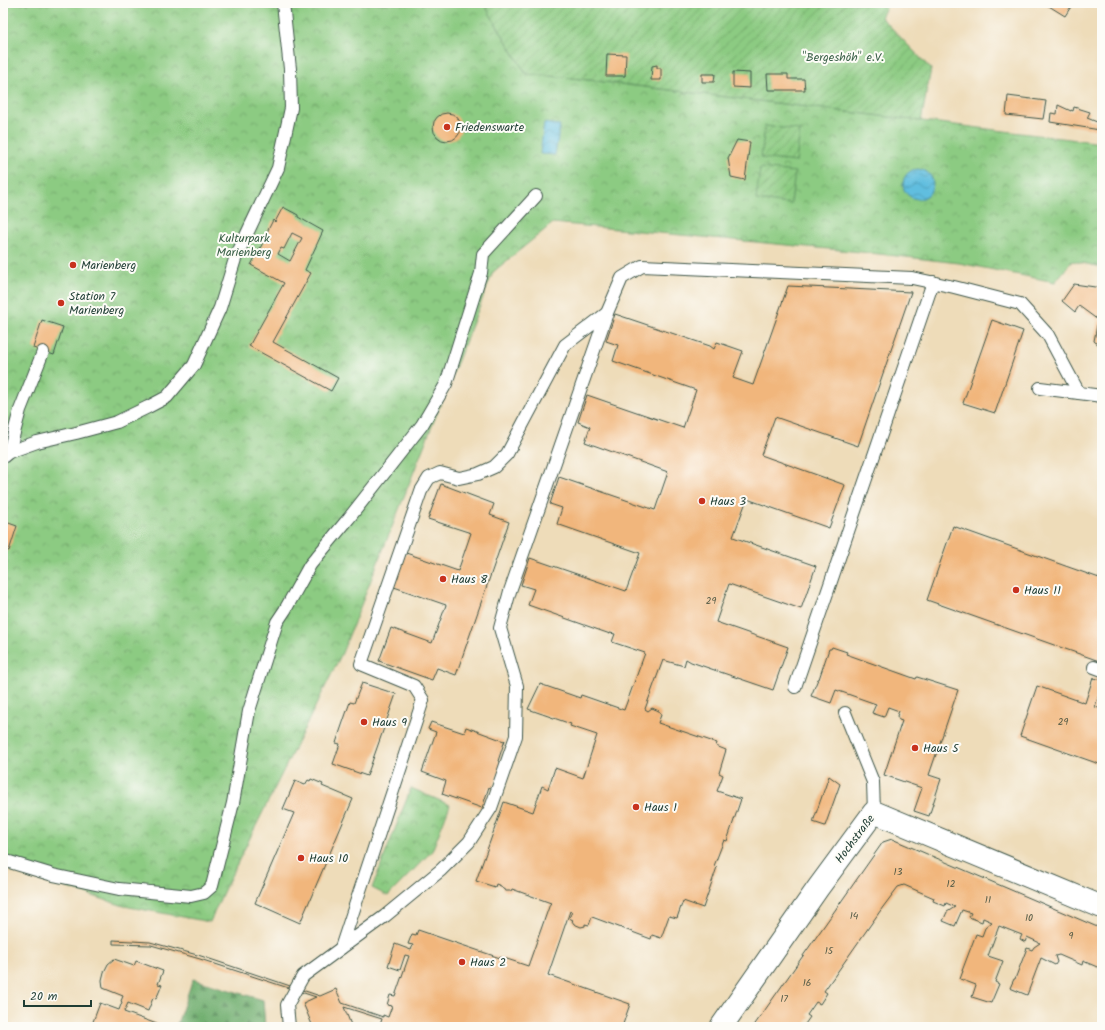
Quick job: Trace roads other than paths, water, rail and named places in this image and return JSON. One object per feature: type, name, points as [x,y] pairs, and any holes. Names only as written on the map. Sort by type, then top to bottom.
[{"type":"street","name":"Hochstraße","points":[[721,1027],[818,888],[874,812],[1102,907]]},
{"type":"lane","points":[[6,454],[37,442],[76,433],[124,419],[167,397],[194,365],[220,308],[235,259],[278,168],[291,108],[290,69],[283,3]]},
{"type":"lane","points":[[3,860],[53,875],[119,889],[191,896],[204,893],[212,886],[233,803],[249,711],[277,622],[310,565],[422,425],[446,384],[481,273],[483,254],[536,196]]},
{"type":"lane","points":[[289,1027],[287,1005],[303,976],[385,916],[441,870],[469,842],[491,808],[516,736],[517,686],[500,628],[510,592],[606,313],[622,278],[642,266],[912,278],[1020,304],[1048,335],[1078,394]]},
{"type":"lane","points":[[795,687],[932,282]]},
{"type":"lane","points":[[341,948],[423,700],[414,686],[361,664],[421,491],[429,478],[440,473],[460,478],[478,474],[494,466],[507,454],[565,345],[606,313]]},
{"type":"lane","points":[[6,454],[20,410],[43,352]]},
{"type":"lane","points":[[1040,388],[1102,396]]},
{"type":"lane","points":[[845,713],[872,782],[874,812]]},
{"type":"water","points":[[544,123],[560,125],[555,155],[540,154]]},
{"type":"water","points":[[918,169],[929,173],[933,184],[929,195],[918,199],[907,195],[903,184],[907,173]]},
{"type":"place","name":"Friedenswarte","points":[[447,127]]},
{"type":"place","name":"Marienberg","points":[[73,265]]},
{"type":"place","name":"Station 7 Marienberg","points":[[61,303]]},
{"type":"place","name":"Haus 3","points":[[702,501]]},
{"type":"place","name":"Haus 8","points":[[443,579]]},
{"type":"place","name":"Haus 11","points":[[1016,590]]},
{"type":"place","name":"Haus 9","points":[[364,722]]},
{"type":"place","name":"Haus 5","points":[[915,748]]},
{"type":"place","name":"Haus 1","points":[[636,807]]},
{"type":"place","name":"Haus 10","points":[[301,858]]},
{"type":"place","name":"Haus 2","points":[[462,962]]},
{"type":"park label","name":"\"Bergeshöh\" e.V.","points":[[843,57]]},
{"type":"park label","name":"Kulturpark Marienberg","points":[[244,245]]}]
